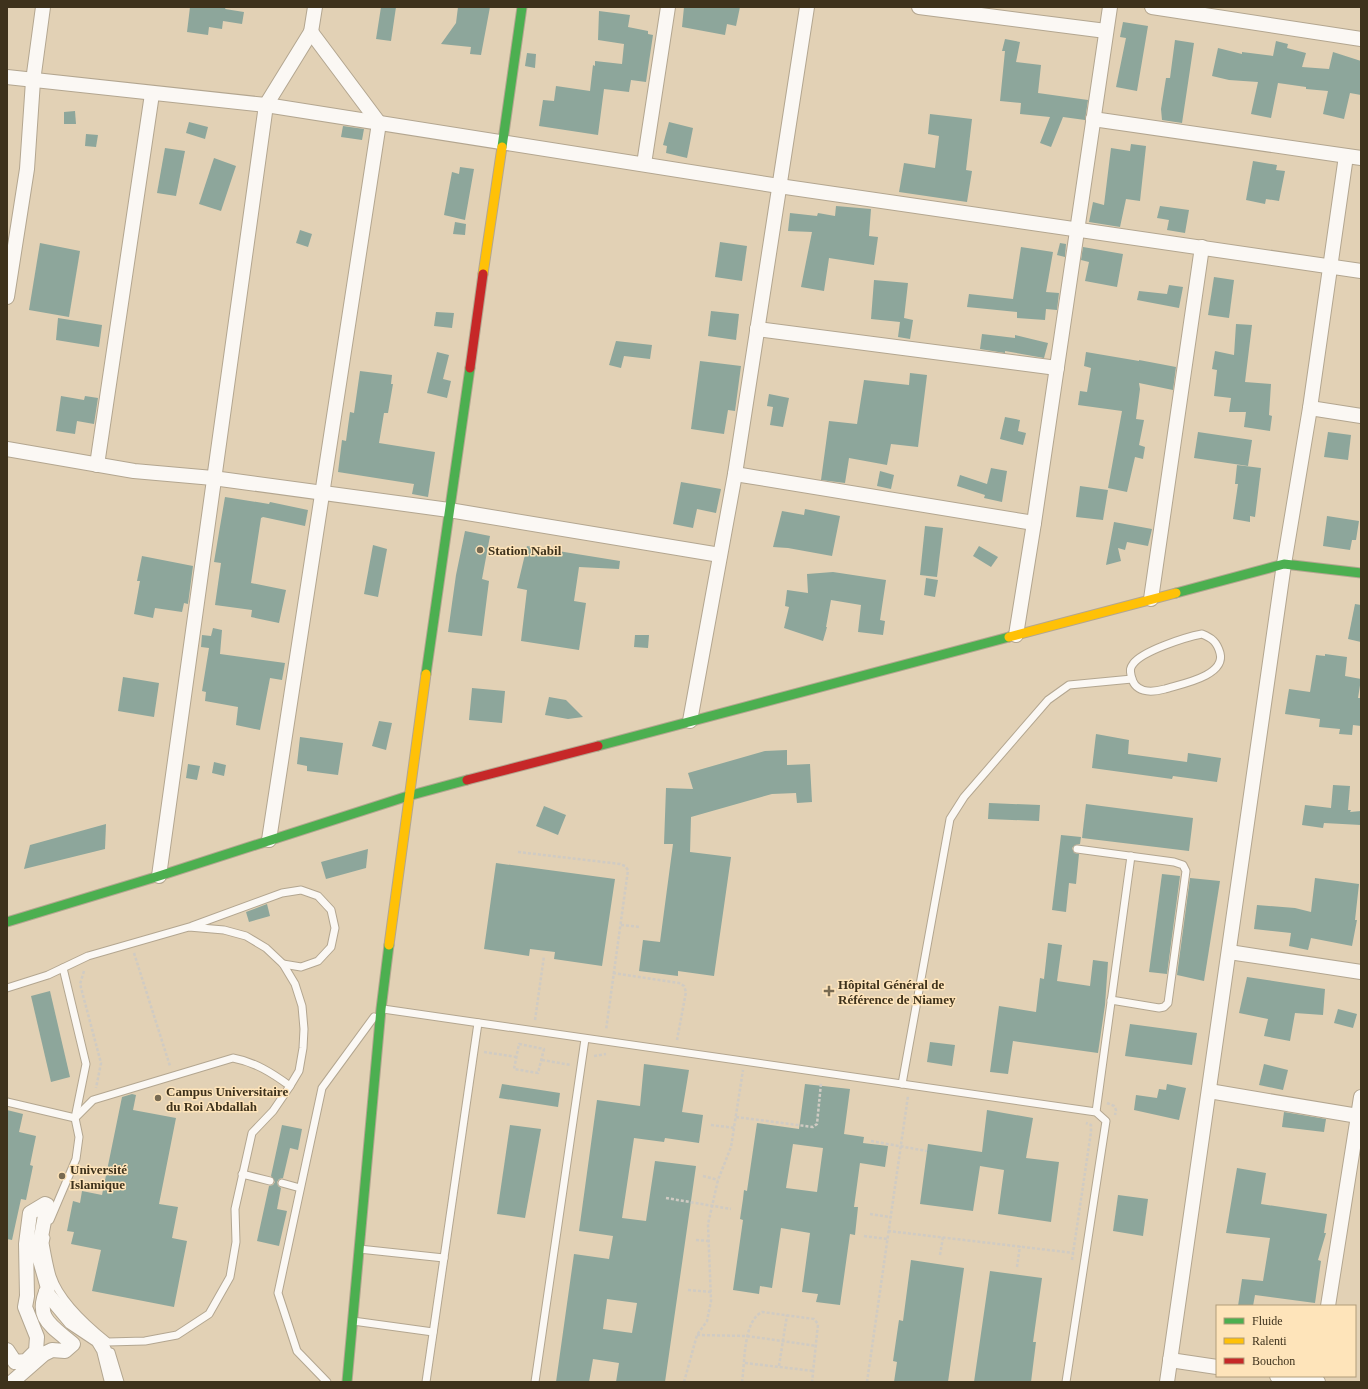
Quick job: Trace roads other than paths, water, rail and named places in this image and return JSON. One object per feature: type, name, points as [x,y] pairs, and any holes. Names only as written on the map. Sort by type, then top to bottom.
[{"type":"street","points":[[7,297],[27,169],[33,81],[43,7]]},
{"type":"street","points":[[159,876],[213,478],[266,105],[311,32],[315,7]]},
{"type":"street","points":[[347,1382],[381,1009],[408,796],[522,7]]},
{"type":"street","points":[[644,164],[668,7]]},
{"type":"street","points":[[690,721],[735,474],[807,7]]},
{"type":"street","points":[[919,7],[1106,31]]},
{"type":"street","points":[[1016,635],[1034,523],[1110,7]]},
{"type":"street","points":[[1152,7],[1361,39]]},
{"type":"street","points":[[269,840],[379,123],[311,32]]},
{"type":"street","points":[[7,77],[152,94],[266,105],[779,186],[1361,271]]},
{"type":"street","points":[[97,465],[152,94]]},
{"type":"street","points":[[1093,119],[1361,158]]},
{"type":"street","points":[[1167,1382],[1284,564],[1310,408],[1346,156]]},
{"type":"street","points":[[1151,600],[1202,247]]},
{"type":"street","points":[[757,329],[1057,368]]},
{"type":"street","points":[[1310,408],[1361,416]]},
{"type":"street","points":[[7,449],[134,471],[213,478],[449,510],[720,555]]},
{"type":"street","points":[[735,474],[1034,523]]},
{"type":"street","points":[[7,922],[159,876],[408,796],[1284,564],[1361,572]]},
{"type":"street","points":[[1229,952],[1361,972]]},
{"type":"street","points":[[1209,1091],[1358,1116]]},
{"type":"street","points":[[1328,1305],[1361,1097]]},
{"type":"street","points":[[7,1350],[15,1362],[26,1361],[36,1351],[37,1337],[25,1307],[27,1296],[26,1244],[30,1213],[45,1204],[47,1205],[38,1253],[48,1288],[41,1310],[48,1323],[73,1344],[65,1351],[52,1350],[44,1354],[12,1382]]},
{"type":"street","points":[[46,1292],[71,1322],[98,1340],[104,1350],[112,1382]]},
{"type":"street","points":[[1170,1360],[1216,1367]]},
{"type":"street","points":[[1284,1377],[1316,1382]]},
{"type":"lane","points":[[1202,634],[1209,637],[1219,648],[1221,655],[1219,665],[1207,675],[1155,691],[1139,689],[1132,679],[1130,668],[1133,662],[1146,654],[1190,636],[1202,634]]},
{"type":"lane","points":[[906,1085],[950,819],[964,797],[1048,700],[1069,685],[1132,679]]},
{"type":"lane","points":[[1077,850],[1174,862],[1183,865],[1186,871],[1168,1003],[1164,1007],[1159,1008],[1111,1000]]},
{"type":"lane","points":[[1096,1112],[1131,856]]},
{"type":"lane","points":[[7,988],[48,976],[88,956],[189,927],[282,893],[301,890],[318,896],[331,910],[336,928],[331,947],[318,961],[307,965],[301,967],[283,964]]},
{"type":"lane","points":[[108,1342],[145,1340],[177,1335],[209,1314],[230,1277],[236,1242],[234,1209],[252,1133],[273,1111],[298,1071],[304,1029],[302,1006],[294,984],[283,964],[266,948],[246,936],[224,930],[189,927]]},
{"type":"lane","points":[[63,968],[86,1064],[75,1118],[79,1136],[76,1159],[50,1218],[45,1243],[52,1278],[70,1306],[108,1342],[120,1382]]},
{"type":"lane","points":[[327,1382],[298,1351],[278,1293],[322,1088],[381,1009],[1096,1112],[1106,1121],[1066,1382]]},
{"type":"lane","points":[[426,1382],[478,1023]]},
{"type":"lane","points":[[535,1382],[584,1038]]},
{"type":"lane","points":[[75,1118],[94,1100],[233,1058],[244,1060],[268,1070],[290,1086]]},
{"type":"lane","points":[[7,1102],[75,1118]]},
{"type":"lane","points":[[242,1174],[270,1180]]},
{"type":"lane","points":[[282,1183],[300,1188]]},
{"type":"lane","points":[[359,1249],[444,1258]]},
{"type":"lane","points":[[353,1321],[433,1332]]},
{"type":"place","name":"Station Nabil","points":[[480,550]]},
{"type":"place","name":"Hôpital Général de Référence de Niamey","points":[[829,991]]},
{"type":"place","name":"Campus Universitaire du Roi Abdallah","points":[[158,1098]]},
{"type":"place","name":"Université Islamique","points":[[62,1176]]}]
